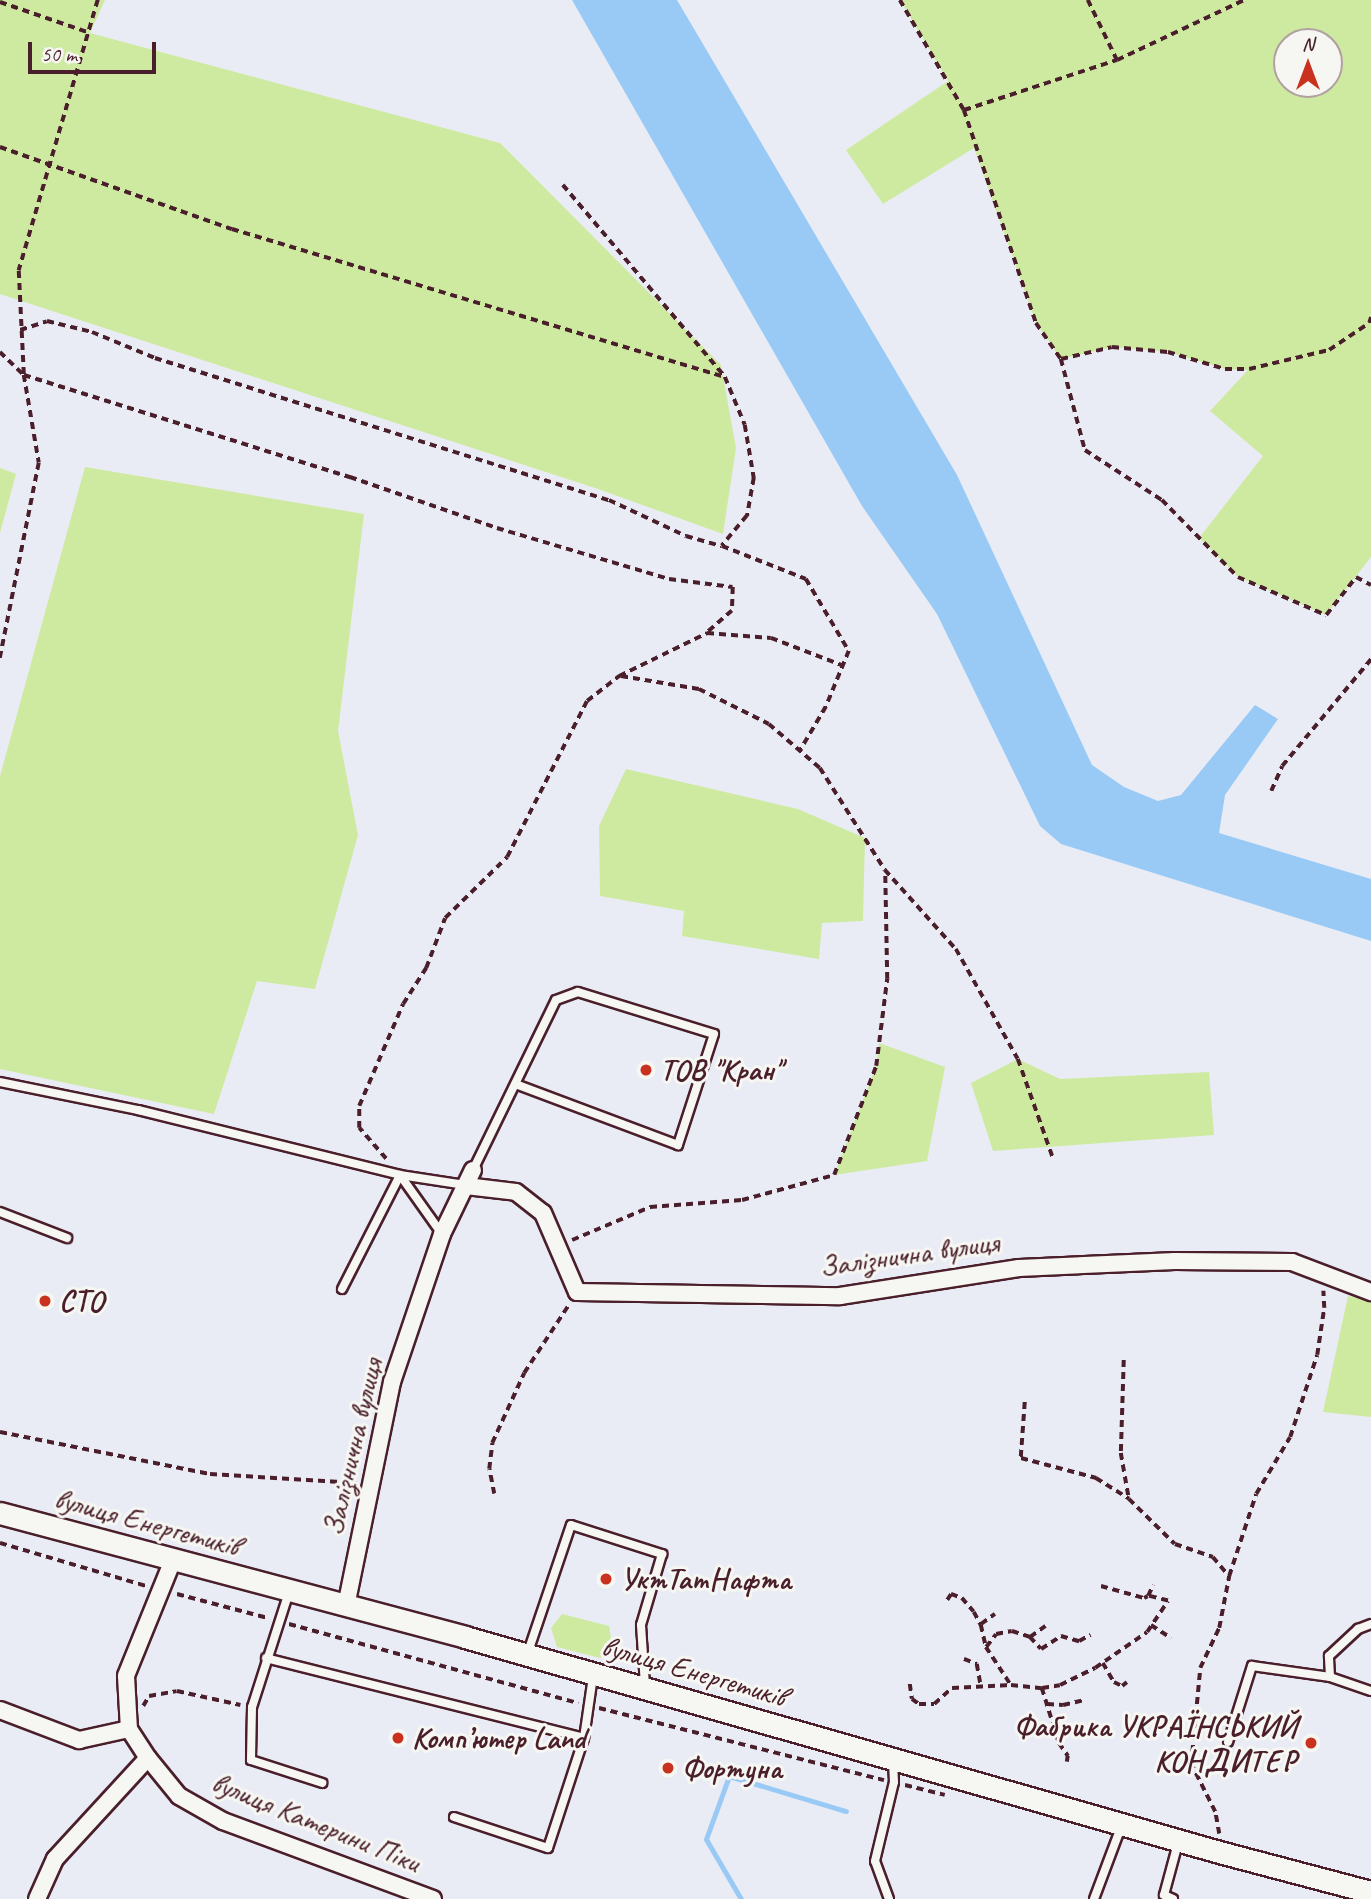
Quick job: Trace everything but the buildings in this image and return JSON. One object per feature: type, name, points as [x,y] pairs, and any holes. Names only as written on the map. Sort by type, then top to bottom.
[{"type":"main road","name":"вулиця Енергетиків","points":[[0,1513],[594,1673],[1179,1840],[1332,1891],[1371,1892]]},
{"type":"street","name":"Залізнична вулиця","points":[[346,1606],[392,1382],[442,1234],[473,1170]]},
{"type":"street","points":[[466,1185],[516,1192],[543,1213],[577,1292]]},
{"type":"street","name":"Залізнична вулиця","points":[[577,1292],[840,1296],[1019,1268],[1175,1261],[1292,1262],[1371,1293]]},
{"type":"street","points":[[0,1710],[79,1740],[130,1729],[127,1676],[173,1560]]},
{"type":"street","name":"вулиця Катерини Піки","points":[[130,1729],[148,1758],[179,1796],[223,1821],[433,1899]]},
{"type":"street","points":[[37,1899],[55,1859],[148,1758]]},
{"type":"lane","points":[[473,1170],[556,1000],[578,992],[714,1034],[678,1145],[516,1084]]},
{"type":"lane","points":[[0,1082],[138,1110],[400,1175],[466,1185]]},
{"type":"lane","points":[[400,1175],[442,1234]]},
{"type":"lane","points":[[342,1289],[400,1175]]},
{"type":"lane","points":[[0,1212],[67,1238]]},
{"type":"lane","points":[[527,1655],[571,1525],[662,1554],[641,1625],[645,1688]]},
{"type":"lane","points":[[289,1592],[281,1622],[266,1658],[253,1707],[251,1759],[322,1783]]},
{"type":"lane","points":[[1330,1677],[1329,1656],[1359,1629],[1371,1624]]},
{"type":"lane","points":[[266,1658],[584,1738]]},
{"type":"lane","points":[[1228,1742],[1252,1666],[1330,1677],[1371,1691]]},
{"type":"lane","points":[[454,1817],[548,1848],[584,1738],[594,1673]]},
{"type":"lane","points":[[889,1899],[875,1861],[894,1782],[892,1759]]},
{"type":"lane","points":[[1094,1899],[1119,1839],[1122,1824]]},
{"type":"lane","points":[[1173,1899],[1164,1895],[1179,1840]]},
{"type":"path","points":[[0,659],[39,463],[24,375],[19,271],[53,164],[97,0]]},
{"type":"path","points":[[900,0],[964,110],[1036,323],[1061,359],[1085,450],[1162,500],[1238,577],[1326,615],[1356,577],[1371,585]]},
{"type":"path","points":[[1088,0],[1117,60]]},
{"type":"path","points":[[964,110],[1117,60],[1244,0]]},
{"type":"path","points":[[0,2],[90,33]]},
{"type":"path","points":[[0,147],[232,229],[725,377]]},
{"type":"path","points":[[563,186],[725,377],[745,425],[754,478],[747,516],[723,546]]},
{"type":"path","points":[[1061,359],[1112,347],[1168,352],[1225,369],[1249,369],[1329,350],[1369,323],[1371,317]]},
{"type":"path","points":[[20,330],[47,321],[92,332],[155,358],[609,500],[686,536],[723,546],[806,579],[849,651],[844,666],[800,751]]},
{"type":"path","points":[[0,352],[24,375],[350,477],[497,528],[656,575],[733,587],[733,611],[707,633],[619,676],[587,701],[507,857],[445,918],[426,968],[403,1004],[359,1106],[359,1128],[400,1175]]},
{"type":"path","points":[[0,361],[10,364]]},
{"type":"path","points":[[707,633],[771,638],[844,666]]},
{"type":"path","points":[[1271,791],[1282,766],[1371,659]]},
{"type":"path","points":[[619,676],[699,689],[769,724],[820,768],[885,870],[956,949],[1018,1059],[1052,1158]]},
{"type":"path","points":[[558,1247],[650,1207],[742,1200],[834,1175],[876,1066],[887,979],[885,870]]},
{"type":"path","points":[[1223,1853],[1214,1812],[1191,1764],[1200,1668],[1219,1628],[1229,1576],[1256,1494],[1290,1437],[1317,1355],[1324,1308],[1322,1276]]},
{"type":"path","points":[[494,1494],[489,1469],[492,1443],[524,1373],[577,1292]]},
{"type":"path","points":[[1124,1360],[1121,1453],[1129,1499]]},
{"type":"path","points":[[1025,1402],[1021,1458],[1096,1478],[1129,1499],[1175,1545],[1213,1557],[1229,1576]]},
{"type":"path","points":[[0,1432],[210,1474],[370,1484]]},
{"type":"path","points":[[0,1544],[591,1706],[947,1796]]},
{"type":"path","points":[[1148,1596],[1153,1585]]},
{"type":"path","points":[[910,1684],[912,1699],[919,1704],[934,1704],[952,1688],[1011,1685],[1042,1688],[1060,1685],[1103,1663],[1147,1632],[1168,1601],[1148,1596],[1144,1598],[1101,1586]]},
{"type":"path","points":[[947,1600],[951,1594],[962,1598],[981,1624],[986,1647],[1011,1685]]},
{"type":"path","points":[[981,1624],[995,1614]]},
{"type":"path","points":[[1151,1625],[1171,1638]]},
{"type":"path","points":[[1030,1637],[1045,1626]]},
{"type":"path","points":[[986,1647],[996,1634],[1012,1631],[1030,1637],[1041,1649],[1061,1636],[1079,1641],[1090,1635]]},
{"type":"path","points":[[964,1659],[977,1664],[981,1686]]},
{"type":"path","points":[[1103,1663],[1114,1682],[1122,1686],[1127,1682]]},
{"type":"path","points":[[1042,1688],[1059,1743],[1068,1756],[1067,1762]]},
{"type":"path","points":[[130,1729],[149,1696],[177,1691],[253,1707]]},
{"type":"path","points":[[1047,1704],[1063,1705],[1085,1700]]},
{"type":"green space","points":[[0,0],[105,0],[90,33],[500,143],[721,365],[736,448],[723,534],[598,489],[0,294]]},
{"type":"green space","points":[[900,0],[1371,0],[1371,557],[1326,615],[1238,577],[1199,538],[1263,456],[1210,411],[1248,370],[1225,369],[1168,352],[1113,347],[1061,359],[1036,323],[974,148],[883,204],[846,150],[948,81]]},
{"type":"green space","points":[[85,467],[364,514],[338,731],[358,835],[315,989],[257,981],[214,1114],[0,1069],[0,776]]},
{"type":"green space","points":[[0,468],[16,474],[0,533]]},
{"type":"green space","points":[[626,769],[798,809],[865,838],[863,921],[822,923],[819,959],[682,936],[684,911],[600,896],[599,826]]},
{"type":"green space","points":[[879,1043],[945,1067],[927,1161],[834,1175],[876,1066]]},
{"type":"green space","points":[[1018,1059],[1060,1079],[1209,1072],[1214,1135],[993,1151],[971,1083]]},
{"type":"green space","points":[[1348,1296],[1371,1301],[1371,1417],[1323,1412]]},
{"type":"green space","points":[[562,1614],[609,1626],[612,1645],[607,1654],[600,1658],[557,1647],[551,1628]]},
{"type":"water","points":[[572,0],[677,0],[957,475],[1092,765],[1124,787],[1158,801],[1181,795],[1255,705],[1278,719],[1225,795],[1219,833],[1371,879],[1371,941],[1061,844],[1040,826],[937,614],[862,506]]},
{"type":"waterway","points":[[741,1899],[706,1839],[729,1776],[846,1811]]},
{"type":"place","name":"ТОВ \"Кран\"","points":[[646,1070]]},
{"type":"place","name":"СТО","points":[[45,1301]]},
{"type":"place","name":"УктТатНафта","points":[[606,1579]]},
{"type":"place","name":"Комп’ютер Land","points":[[398,1738]]},
{"type":"place","name":"Фабрика УКРАЇНСЬКИЙ КОНДИТЕР","points":[[1311,1743]]},
{"type":"place","name":"Фортуна","points":[[668,1768]]}]
